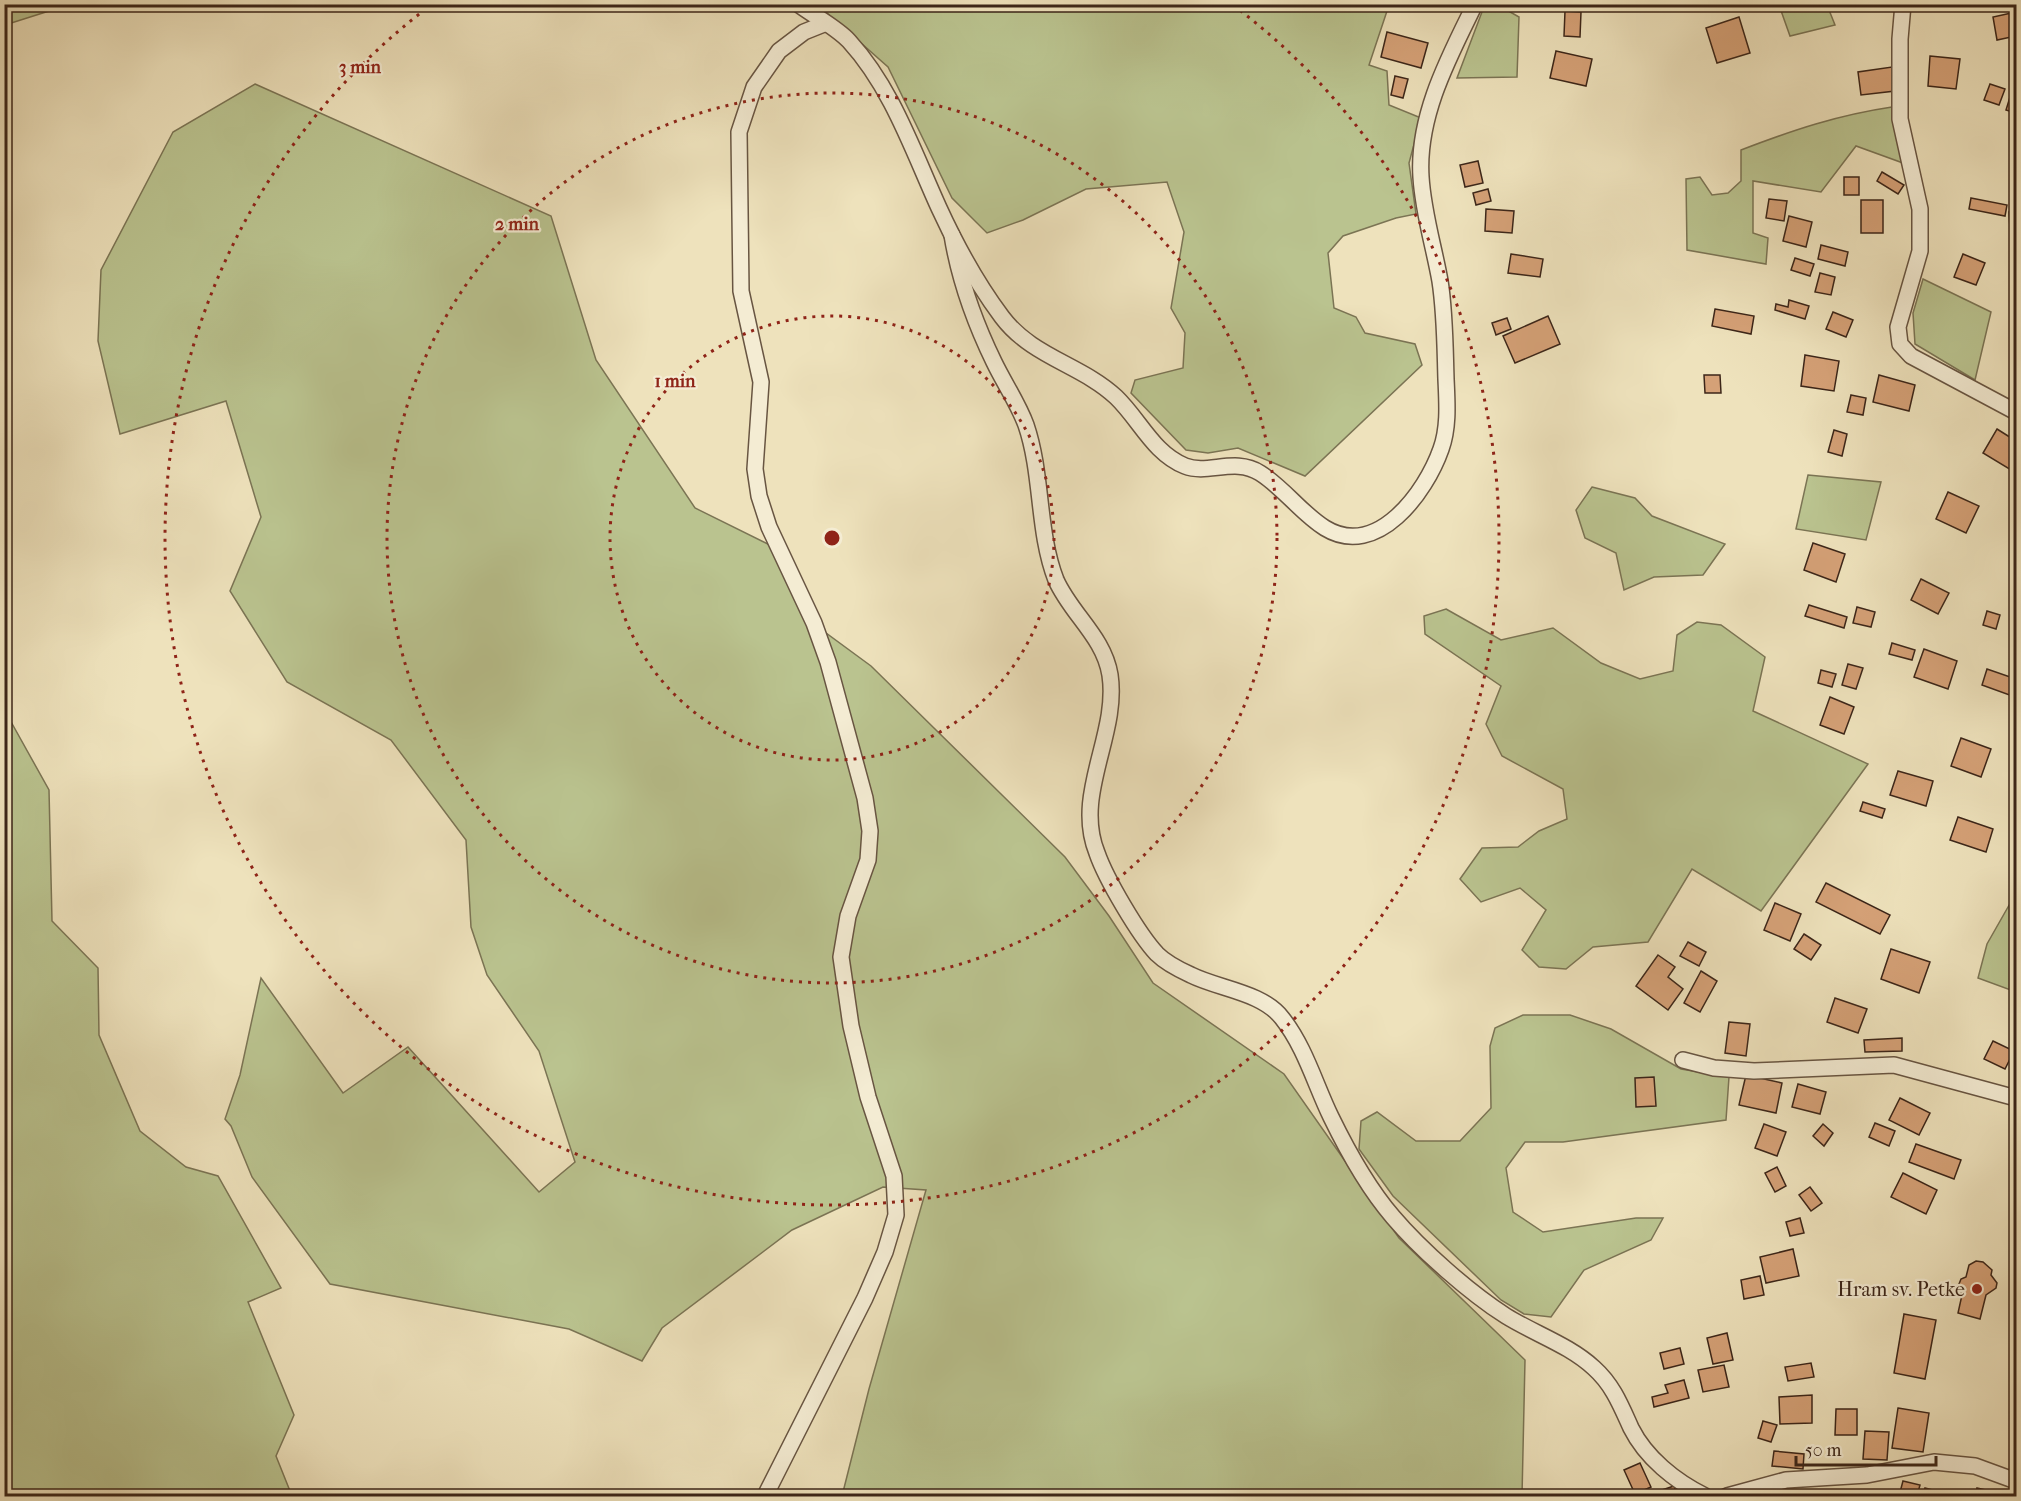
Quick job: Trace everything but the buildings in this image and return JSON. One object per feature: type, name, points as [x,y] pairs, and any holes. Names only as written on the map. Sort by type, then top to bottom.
[{"type":"street","points":[[798,4],[846,38],[871,68],[890,100],[952,235],[1002,317],[1025,342],[1101,384],[1119,400],[1169,458],[1190,468],[1232,465],[1257,471],[1285,491],[1323,527],[1343,536],[1361,537],[1381,529],[1425,485],[1442,447],[1448,416],[1441,286],[1420,176],[1430,112],[1446,64],[1475,4]]},
{"type":"street","points":[[1903,4],[1900,39],[1900,118],[1920,209],[1920,251],[1898,327],[1900,344],[1911,356],[2016,412]]},
{"type":"street","points":[[765,1497],[865,1298],[885,1252],[896,1215],[894,1176],[868,1097],[851,1026],[841,957],[842,935],[868,860],[870,831],[865,798],[828,662],[814,623],[769,527],[759,496],[755,468],[761,382],[741,291],[739,132],[754,87],[779,51],[804,32],[824,24]]},
{"type":"street","points":[[952,235],[955,256],[981,332],[1026,424],[1036,464],[1046,538],[1056,578],[1070,605],[1091,631],[1110,673],[1111,701],[1090,805],[1090,829],[1097,855],[1140,933],[1160,957],[1175,966],[1191,975],[1261,1001],[1281,1015],[1297,1041],[1331,1117],[1367,1182],[1395,1219],[1461,1282],[1505,1316],[1576,1354],[1595,1368],[1613,1389],[1649,1456],[1691,1490],[1705,1497]]},
{"type":"street","points":[[1683,1060],[1714,1068],[1754,1071],[1893,1065],[2016,1098]]},
{"type":"street","points":[[1727,1497],[1786,1480],[1867,1475],[1934,1462],[1975,1466],[2016,1481]]},
{"type":"green space","points":[[1485,4],[1498,5],[1519,17],[1517,77],[1457,78]]},
{"type":"green space","points":[[4,5],[59,5],[49,11],[5,25]]},
{"type":"green space","points":[[818,5],[1389,5],[1369,65],[1387,71],[1389,105],[1421,118],[1409,163],[1416,214],[1396,218],[1343,236],[1328,253],[1334,308],[1356,317],[1365,333],[1415,344],[1422,365],[1305,476],[1238,448],[1208,453],[1186,450],[1131,393],[1135,380],[1183,368],[1185,333],[1171,308],[1184,232],[1167,182],[1086,189],[1023,220],[987,233],[952,198],[888,67]]},
{"type":"green space","points":[[1779,5],[1827,5],[1835,25],[1790,36]]},
{"type":"green space","points":[[255,84],[551,216],[596,360],[695,508],[786,553],[803,616],[871,666],[1065,857],[1109,916],[1153,983],[1284,1074],[1399,1238],[1525,1360],[1522,1496],[842,1496],[869,1389],[926,1190],[883,1187],[792,1230],[662,1328],[642,1361],[569,1329],[330,1284],[252,1177],[231,1126],[225,1119],[240,1075],[261,978],[343,1093],[408,1047],[539,1192],[575,1162],[539,1051],[487,975],[471,927],[466,840],[391,740],[287,682],[230,591],[261,517],[226,401],[120,434],[98,341],[101,270],[173,132]]},
{"type":"green space","points":[[1892,107],[1903,163],[1856,146],[1821,192],[1753,181],[1753,233],[1768,238],[1766,264],[1687,250],[1686,179],[1700,177],[1712,195],[1728,193],[1741,181],[1741,150],[1816,124]]},
{"type":"green space","points":[[1923,279],[1991,312],[1975,380],[1915,344],[1913,313]]},
{"type":"green space","points":[[1808,475],[1881,482],[1866,540],[1796,529]]},
{"type":"green space","points":[[1592,487],[1635,498],[1652,516],[1725,544],[1703,575],[1654,577],[1624,590],[1616,553],[1585,538],[1576,510]]},
{"type":"green space","points":[[1446,609],[1501,640],[1553,628],[1601,663],[1640,679],[1673,671],[1677,635],[1697,622],[1721,625],[1765,657],[1753,711],[1868,764],[1761,911],[1692,869],[1648,942],[1593,947],[1566,969],[1539,967],[1522,950],[1546,910],[1520,888],[1481,902],[1460,879],[1482,848],[1518,847],[1539,831],[1567,819],[1563,789],[1502,756],[1486,724],[1501,686],[1425,634],[1424,616]]},
{"type":"green space","points":[[5,711],[49,790],[52,921],[98,968],[99,1035],[140,1131],[186,1167],[218,1176],[281,1288],[248,1302],[294,1415],[276,1456],[292,1496],[5,1496]]},
{"type":"green space","points":[[2016,893],[2016,992],[1978,978],[1987,944]]},
{"type":"green space","points":[[1523,1015],[1570,1015],[1611,1029],[1681,1069],[1729,1077],[1726,1120],[1563,1142],[1525,1142],[1506,1168],[1513,1212],[1543,1232],[1636,1218],[1663,1218],[1651,1240],[1584,1270],[1551,1317],[1524,1314],[1501,1300],[1393,1196],[1359,1149],[1361,1121],[1377,1112],[1416,1141],[1460,1141],[1491,1108],[1490,1046],[1495,1028]]},
{"type":"place","name":"Hram sv. Petke","points":[[1977,1289]]}]
